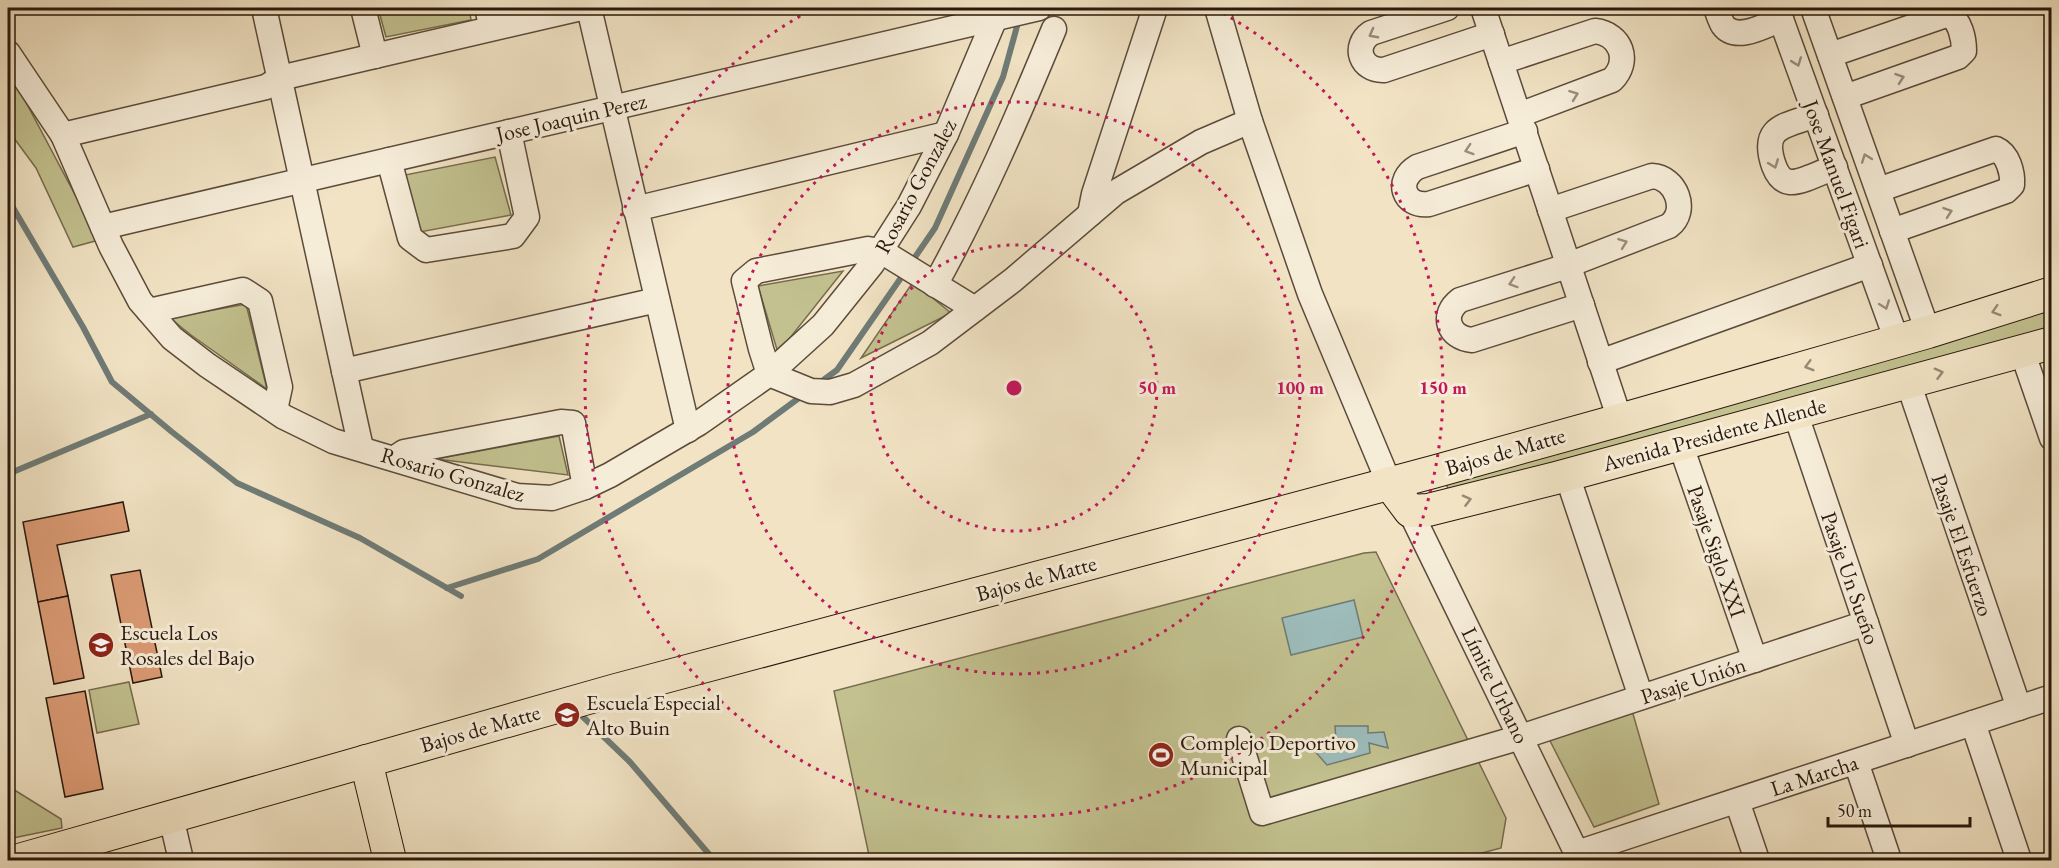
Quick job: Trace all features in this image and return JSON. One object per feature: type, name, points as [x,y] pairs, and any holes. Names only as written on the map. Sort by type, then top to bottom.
[{"type":"main road","name":"Bajos de Matte","points":[[19,861],[616,690],[1620,420],[1898,341],[2052,293]]},
{"type":"main road","name":"Avenida Presidente Allende","points":[[1410,511],[1428,510],[1566,475],[2037,347]]},
{"type":"main road","points":[[1389,483],[1410,511]]},
{"type":"main road","points":[[366,761],[390,861]]},
{"type":"street","points":[[264,8],[361,448]]},
{"type":"street","points":[[363,8],[375,56]]},
{"type":"street","points":[[63,135],[266,87],[280,78],[375,56],[490,18],[581,8]]},
{"type":"street","points":[[589,8],[688,430]]},
{"type":"street","name":"Jose Joaquin Perez","points":[[103,227],[611,108],[1001,13],[1039,8]]},
{"type":"street","points":[[1090,214],[1094,194],[1155,8]]},
{"type":"street","points":[[1217,8],[1250,121],[1310,294],[1389,483]]},
{"type":"street","points":[[1447,8],[1371,33],[1361,44],[1360,51],[1365,64],[1371,69],[1384,70],[1492,34]]},
{"type":"street","points":[[1483,8],[1620,420]]},
{"type":"street","points":[[1716,8],[1723,24],[1735,33],[1746,32],[1779,13]]},
{"type":"street","name":"Jose Manuel Figari","points":[[1813,8],[1928,332]]},
{"type":"street","name":"Rosario Gonzalez","points":[[8,52],[63,135],[103,227],[140,301],[172,338],[275,411],[333,441],[517,496],[552,498],[585,487],[688,430],[731,402],[769,374],[823,325],[848,295],[899,262],[909,206],[946,134],[1001,13]]},
{"type":"street","name":"Jose Manuel Figari","points":[[1779,13],[1898,341]]},
{"type":"street","points":[[1830,55],[1949,14],[1957,22],[1964,44],[1964,51],[1958,57],[1845,97]]},
{"type":"street","points":[[935,285],[998,162],[1054,28]]},
{"type":"street","points":[[1502,62],[1595,31],[1610,35],[1620,47],[1622,54],[1621,69],[1612,80],[1522,123],[1417,167],[1406,177],[1405,192],[1414,203],[1429,204],[1537,169]]},
{"type":"street","points":[[1816,115],[1782,128],[1773,134],[1769,145],[1776,171],[1784,180],[1793,182],[1835,167]]},
{"type":"street","points":[[975,309],[899,262],[868,249],[756,271],[744,281],[769,374],[806,389],[830,392],[854,385],[930,343],[975,309],[1013,280],[1116,192],[1201,142],[1250,121]]},
{"type":"street","points":[[389,160],[410,238],[426,250],[513,236],[527,217],[509,132]]},
{"type":"street","points":[[635,209],[946,134]]},
{"type":"street","points":[[1878,190],[1996,149],[2006,157],[2012,185],[2006,192],[1892,231]]},
{"type":"street","points":[[1550,210],[1652,176],[1663,177],[1669,182],[1678,202],[1679,213],[1670,226],[1568,264],[1460,300],[1452,308],[1448,319],[1449,325],[1456,335],[1472,340],[1582,305]]},
{"type":"street","points":[[1600,362],[1870,265]]},
{"type":"street","points":[[148,311],[243,290],[260,301],[280,387],[275,411]]},
{"type":"street","points":[[344,371],[657,300]]},
{"type":"street","points":[[2037,347],[2052,438]]},
{"type":"street","name":"Pasaje El Esfuerzo","points":[[1908,382],[2019,708]]},
{"type":"street","name":"Pasaje Un Sueño","points":[[1795,412],[1907,745]]},
{"type":"street","points":[[394,458],[404,452],[561,422],[573,423],[585,487]]},
{"type":"street","name":"Pasaje Siglo XXI","points":[[1680,443],[1755,660]]},
{"type":"street","points":[[1566,475],[1641,697]]},
{"type":"street","name":"Límite Urbano","points":[[1410,511],[1579,857]]},
{"type":"street","name":"Pasaje Unión","points":[[1239,739],[1262,813],[1521,737],[1866,623]]},
{"type":"street","name":"La Marcha","points":[[1579,857],[1737,801],[2052,697]]},
{"type":"street","points":[[1973,723],[2019,861]]},
{"type":"street","points":[[1856,762],[1889,861]]},
{"type":"street","points":[[1737,801],[1758,861]]},
{"type":"street","points":[[171,817],[181,861]]},
{"type":"shaded area","points":[[378,8],[469,8],[471,20],[386,37]]},
{"type":"shaded area","points":[[8,76],[21,93],[99,240],[73,247],[36,168],[8,130]]},
{"type":"shaded area","points":[[495,157],[511,215],[420,232],[405,175]]},
{"type":"shaded area","points":[[843,271],[778,353],[758,286]]},
{"type":"shaded area","points":[[913,282],[951,313],[861,358]]},
{"type":"shaded area","points":[[2051,303],[2051,336],[1451,497],[1444,478]]},
{"type":"shaded area","points":[[246,304],[267,389],[170,318]]},
{"type":"shaded area","points":[[559,436],[568,475],[436,459]]},
{"type":"shaded area","name":"Complejo Deportivo Municipal","points":[[1376,552],[1506,818],[1501,848],[1456,860],[870,860],[834,691],[1364,553]]},
{"type":"shaded area","points":[[129,682],[139,724],[97,733],[89,690]]},
{"type":"shaded area","points":[[1631,707],[1659,804],[1594,827],[1547,735]]},
{"type":"shaded area","points":[[8,786],[61,819],[62,828],[8,839]]},
{"type":"water","points":[[1354,600],[1363,637],[1291,655],[1282,618]]},
{"type":"water","points":[[1335,726],[1368,726],[1368,733],[1384,732],[1388,748],[1369,743],[1370,753],[1327,765],[1312,748],[1319,739],[1330,743],[1336,741]]},
{"type":"building","points":[[123,502],[129,531],[57,545],[68,596],[38,602],[23,522]]},
{"type":"building","points":[[140,570],[162,677],[133,683],[111,575]]},
{"type":"building","points":[[68,596],[84,678],[54,684],[38,602]]},
{"type":"building","points":[[85,691],[103,789],[65,797],[46,698]]},
{"type":"waterway","points":[[911,263],[935,228],[1003,77],[1019,19]]},
{"type":"waterway","points":[[8,199],[83,327],[112,382],[237,483],[360,538],[461,596]]},
{"type":"waterway","points":[[818,384],[837,370],[905,272]]},
{"type":"waterway","points":[[447,588],[538,559],[753,432],[803,395]]},
{"type":"waterway","points":[[8,474],[151,414]]},
{"type":"waterway","points":[[582,716],[630,762],[714,860]]},
{"type":"place","name":"Escuela Los Rosales del Bajo","points":[[101,645]]},
{"type":"place","name":"Escuela Especial Alto Buin","points":[[567,715]]},
{"type":"place","name":"Complejo Deportivo Municipal","points":[[1161,755]]}]
